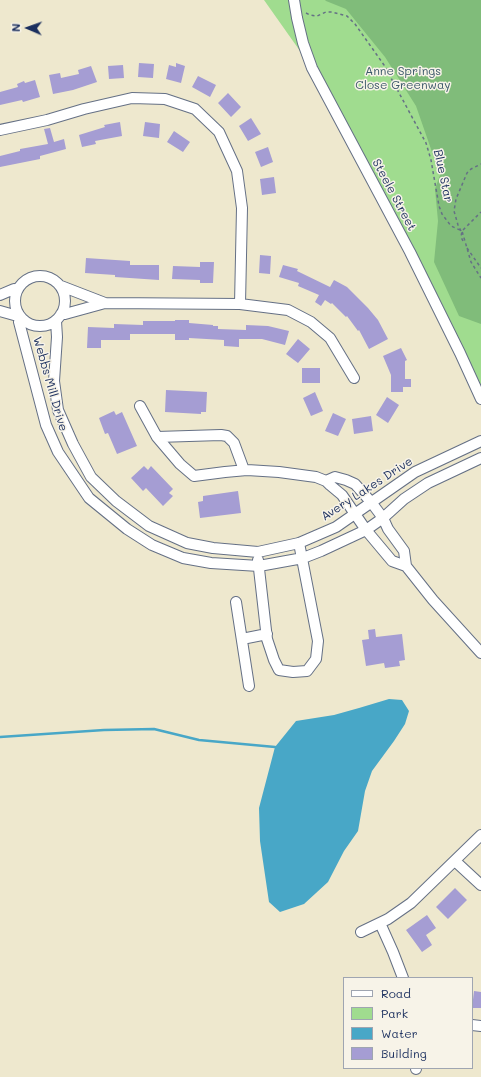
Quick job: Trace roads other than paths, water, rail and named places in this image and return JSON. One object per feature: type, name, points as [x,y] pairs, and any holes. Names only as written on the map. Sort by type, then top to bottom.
[{"type":"street","name":"Steele Street","points":[[294,0],[302,42],[312,68],[410,252],[481,399]]},
{"type":"street","points":[[0,130],[47,120],[84,109],[132,98],[165,99],[194,109],[219,132],[237,171],[242,208],[240,304]]},
{"type":"street","points":[[59,318],[64,310],[65,302],[61,286],[55,280],[40,275],[24,281],[17,290],[15,305],[23,320],[30,325],[39,327],[47,326],[59,318],[65,314],[105,303],[240,304],[288,310],[311,322],[330,338],[354,378]]},
{"type":"street","points":[[61,286],[105,303]]},
{"type":"street","points":[[0,295],[14,289],[17,290]]},
{"type":"street","points":[[0,311],[20,316]]},
{"type":"street","name":"Webbs Mill Drive","points":[[20,316],[19,322],[46,425],[58,452],[89,498],[127,529],[142,539],[152,545],[183,558],[259,566]]},
{"type":"street","name":"Avery Lakes Drive","points":[[59,318],[54,381],[58,410],[73,444],[91,477],[116,501],[149,526],[187,543],[212,548],[258,552],[300,543],[336,527],[415,472],[481,440]]},
{"type":"street","points":[[140,406],[157,437],[180,464],[194,476],[244,470],[279,472],[316,477],[326,481],[342,495],[366,530],[392,560],[406,566],[433,600],[481,653]]},
{"type":"street","points":[[157,437],[227,436],[234,443],[244,470]]},
{"type":"street","points":[[259,566],[302,558],[321,551],[366,530],[383,518],[404,499],[428,483],[481,458]]},
{"type":"street","points":[[326,481],[335,477],[355,484],[383,518],[388,529],[404,551],[406,566]]},
{"type":"street","points":[[142,539],[149,526]]},
{"type":"street","points":[[258,552],[267,639],[274,660],[279,670],[293,672],[307,671],[316,660],[318,641],[300,543]]},
{"type":"street","points":[[236,602],[249,686]]},
{"type":"street","points":[[242,638],[267,634]]},
{"type":"street","points":[[360,932],[388,919],[411,903],[481,835]]},
{"type":"street","points":[[455,861],[481,885]]},
{"type":"street","points":[[380,923],[403,977]]},
{"type":"water","points":[[389,699],[402,700],[409,711],[405,724],[372,771],[365,791],[358,831],[344,851],[328,882],[304,904],[280,912],[269,902],[260,841],[259,808],[275,747],[296,721],[334,715]]},
{"type":"waterway","points":[[0,737],[104,730],[154,729],[199,740],[275,747]]},
{"type":"park label","name":"Anne Springs Close Greenway","points":[[403,78]]}]
